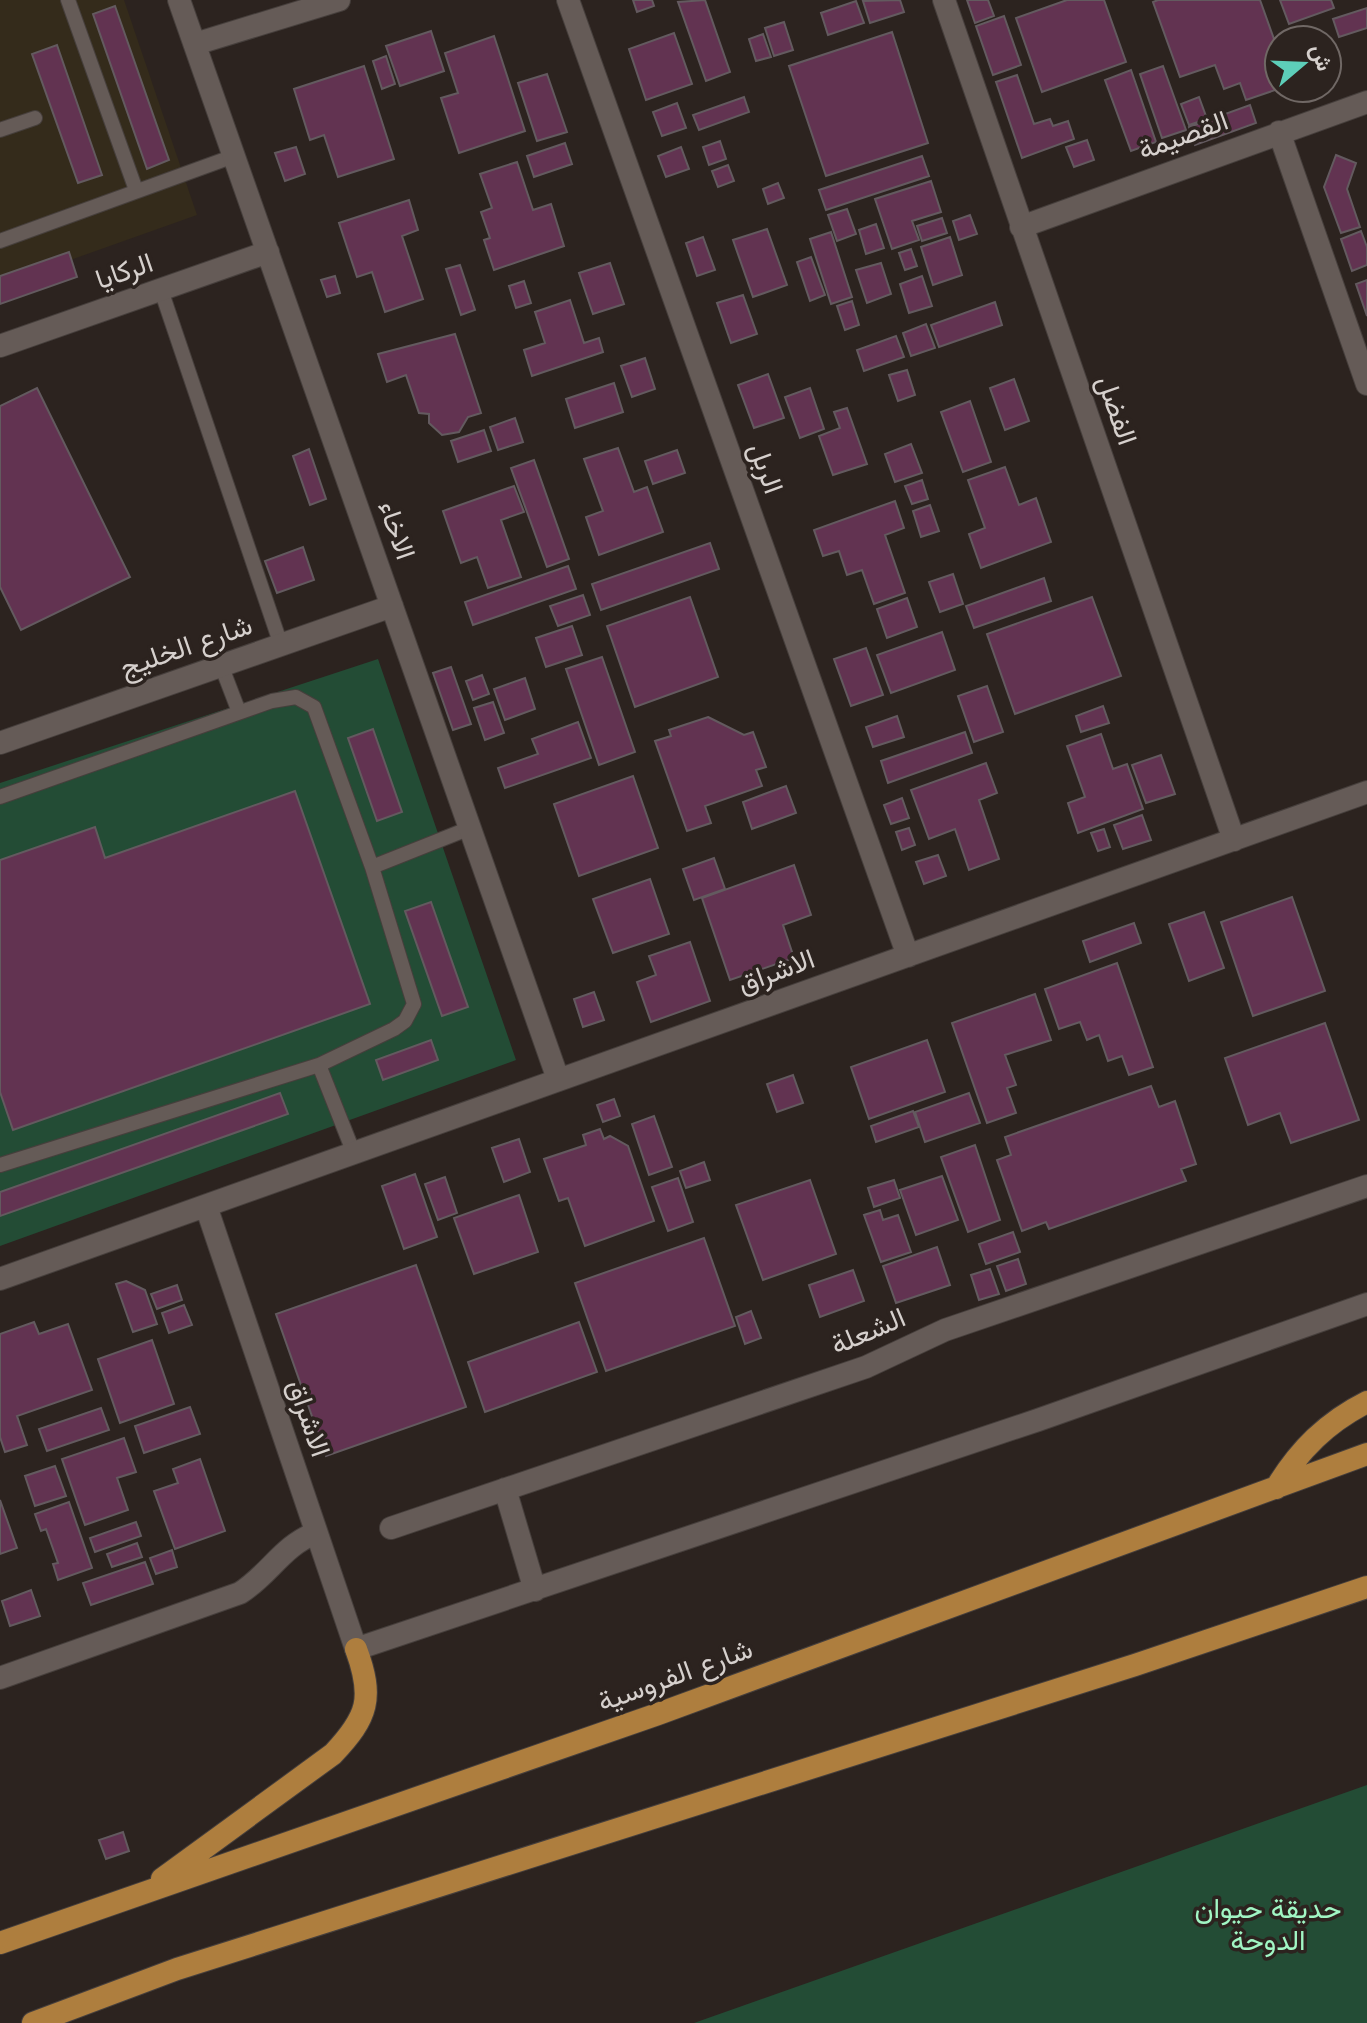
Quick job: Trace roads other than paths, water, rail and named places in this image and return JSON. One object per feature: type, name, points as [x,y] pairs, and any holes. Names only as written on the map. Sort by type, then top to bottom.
[{"type":"highway","points":[[1276,1488],[1308,1444],[1328,1425],[1367,1402]]},
{"type":"highway","name":"شارع الفروسية","points":[[0,1943],[658,1714],[1367,1454]]},
{"type":"highway","points":[[33,2023],[177,1969],[1135,1665],[1367,1587]]},
{"type":"highway","points":[[142,1894],[333,1754],[359,1722],[366,1705],[366,1676],[356,1649]]},
{"type":"street","name":"الاخاء","points":[[179,0],[558,1079]]},
{"type":"street","points":[[195,44],[339,0]]},
{"type":"street","name":"الربل","points":[[568,0],[908,956]]},
{"type":"street","name":"الفضل","points":[[944,0],[1234,840]]},
{"type":"street","name":"القصيمة","points":[[1021,227],[1367,102]]},
{"type":"street","points":[[1279,132],[1367,384]]},
{"type":"street","name":"الركايا","points":[[0,346],[268,252]]},
{"type":"street","name":"شارع الخليج","points":[[0,743],[392,606]]},
{"type":"street","name":"الاشراق","points":[[0,1279],[1367,792]]},
{"type":"street","name":"الشعلة","points":[[391,1528],[866,1367],[945,1330],[1367,1186]]},
{"type":"street","name":"الاشراق","points":[[206,1206],[356,1649]]},
{"type":"street","points":[[356,1649],[1038,1420],[1367,1304]]},
{"type":"street","points":[[505,1489],[535,1590]]},
{"type":"street","points":[[0,1678],[240,1593],[266,1573],[286,1548],[316,1533]]},
{"type":"lane","points":[[68,0],[136,190]]},
{"type":"lane","points":[[0,130],[35,118]]},
{"type":"lane","points":[[0,241],[234,156]]},
{"type":"lane","points":[[161,290],[281,645]]},
{"type":"lane","points":[[221,665],[239,712]]},
{"type":"lane","points":[[0,797],[239,712],[296,697],[314,707],[325,728],[414,1004],[405,1021],[394,1029],[319,1065],[0,1165]]},
{"type":"lane","points":[[372,867],[470,828]]},
{"type":"lane","points":[[319,1065],[353,1151]]},
{"type":"park label","name":"حديقة حيوان الدوحة","points":[[1268,1924]]}]
